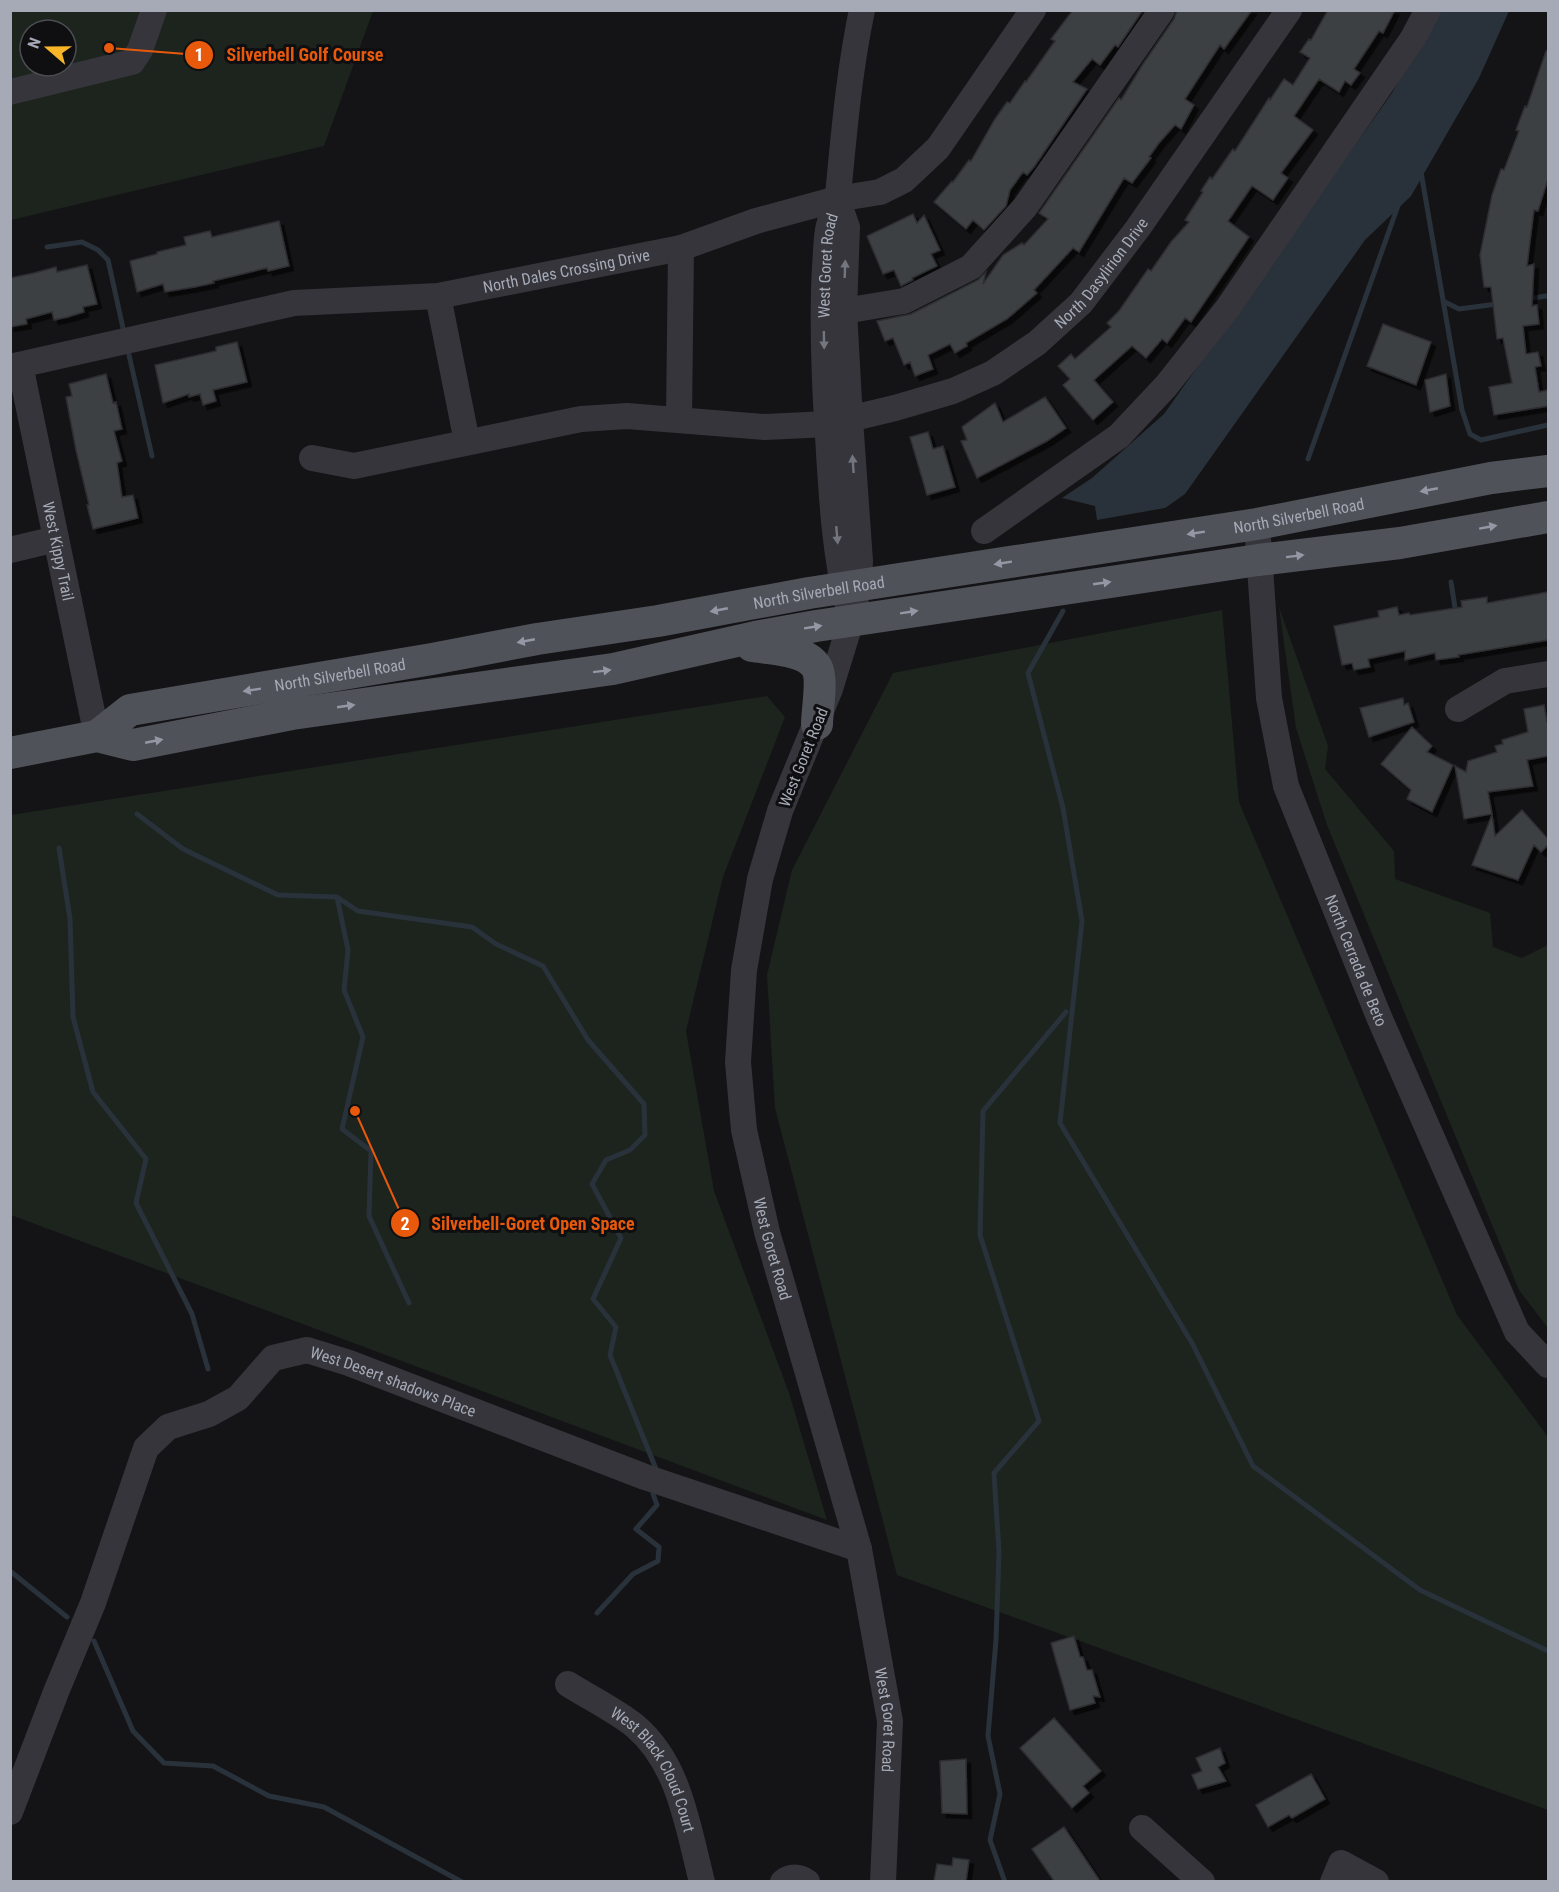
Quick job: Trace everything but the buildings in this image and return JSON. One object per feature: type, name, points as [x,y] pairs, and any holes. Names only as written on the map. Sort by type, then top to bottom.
[{"type":"main road","name":"North Silverbell Road","points":[[97,736],[130,710],[432,660],[537,639],[658,621],[851,586],[1257,524],[1491,478],[1548,471]]},
{"type":"main road","name":"North Silverbell Road","points":[[10,753],[97,736],[133,745],[292,714],[613,669],[728,643],[851,621],[1258,560],[1400,543],[1548,516]]},
{"type":"main road","points":[[728,643],[802,654],[817,668],[819,682],[817,724]]},
{"type":"street","points":[[10,92],[132,62],[140,50],[154,10]]},
{"type":"street","name":"West Goret Road","points":[[862,10],[845,115],[837,199],[828,230],[823,297],[825,376],[838,422],[860,561],[851,586],[851,621],[830,689],[784,802],[760,879],[744,970],[738,1062],[744,1130],[767,1232],[859,1549],[890,1721],[883,1881]]},
{"type":"street","name":"North Dales Crossing Drive","points":[[15,366],[294,303],[438,296],[681,248],[756,221],[837,199],[879,192],[904,180],[938,148],[1033,10]]},
{"type":"street","points":[[844,310],[904,301],[971,267],[1025,207],[1162,10]]},
{"type":"street","name":"North Dasylirion Drive","points":[[312,458],[354,466],[581,419],[627,416],[765,427],[838,422],[953,391],[993,373],[1037,343],[1081,303],[1138,228],[1289,10]]},
{"type":"street","points":[[984,531],[1119,436],[1166,386],[1227,309],[1413,38],[1428,10]]},
{"type":"street","name":"West Goret Road","points":[[837,199],[847,227],[838,422]]},
{"type":"street","points":[[678,420],[681,248]]},
{"type":"street","points":[[438,296],[467,442]]},
{"type":"street","name":"West Kippy Trail","points":[[15,366],[56,539],[97,736]]},
{"type":"street","name":"North Cerrada de Beto","points":[[1257,524],[1269,698],[1286,786],[1379,1017],[1517,1332],[1548,1365]]},
{"type":"street","points":[[10,550],[56,539]]},
{"type":"street","points":[[1458,709],[1505,681],[1548,674]]},
{"type":"street","name":"West Desert shadows Place","points":[[10,1812],[93,1603],[146,1448],[168,1427],[209,1414],[238,1398],[273,1358],[307,1350],[349,1363],[645,1477],[859,1549]]},
{"type":"street","name":"West Black Cloud Court","points":[[568,1684],[636,1727],[670,1770],[702,1881]]},
{"type":"street","points":[[1142,1828],[1202,1881]]},
{"type":"street","points":[[1337,1872],[1376,1881]]},
{"type":"street","points":[[783,1881],[794,1877],[807,1881]]},
{"type":"shaded area","points":[[10,11],[373,11],[324,146],[11,220]]},
{"type":"shaded area","points":[[1435,11],[1509,11],[1479,78],[1411,196],[1365,240],[1185,494],[1165,508],[1097,520],[1095,506],[1062,498],[1092,478],[1164,414],[1392,93]]},
{"type":"shaded area","points":[[1279,607],[1328,746],[1325,769],[1394,851],[1395,879],[1490,913],[1493,947],[1522,958],[1548,945],[1548,1328],[1519,1290],[1327,825],[1296,728]]},
{"type":"shaded area","points":[[1222,610],[1239,802],[1457,1315],[1548,1437],[1548,1810],[897,1575],[775,1108],[767,975],[792,870],[893,673]]},
{"type":"shaded area","points":[[767,696],[785,717],[723,877],[686,1031],[714,1191],[789,1393],[827,1520],[11,1215],[11,815]]},
{"type":"waterway","points":[[1421,172],[1462,410],[1470,434],[1481,440],[1548,425]]},
{"type":"waterway","points":[[1308,459],[1399,203]]},
{"type":"waterway","points":[[47,247],[82,242],[98,250],[108,260],[123,328]]},
{"type":"waterway","points":[[1527,299],[1546,296]]},
{"type":"waterway","points":[[1443,301],[1459,309],[1497,304]]},
{"type":"waterway","points":[[129,355],[152,456]]},
{"type":"waterway","points":[[1451,582],[1456,614]]},
{"type":"waterway","points":[[1063,611],[1028,673],[1063,808],[1082,921],[1060,1123],[1192,1343],[1253,1466],[1420,1590],[1548,1651]]},
{"type":"waterway","points":[[137,814],[183,849],[278,895],[337,897],[358,911],[472,927],[496,944],[543,966],[588,1040],[644,1104],[645,1135],[630,1150],[606,1160],[592,1184],[621,1238],[593,1299],[616,1327],[610,1355],[656,1469]]},
{"type":"waterway","points":[[59,848],[70,919],[73,1017],[93,1092],[146,1159],[136,1203],[192,1314],[208,1369]]},
{"type":"waterway","points":[[337,897],[348,950],[344,990],[363,1037],[342,1129],[371,1151],[369,1216],[409,1303]]},
{"type":"waterway","points":[[1005,1882],[990,1840],[1000,1794],[988,1736],[996,1640],[999,1552],[994,1473],[1039,1421],[980,1235],[983,1111],[1066,1012]]},
{"type":"waterway","points":[[597,1613],[633,1574],[658,1561],[659,1547],[636,1529],[657,1505],[653,1494]]},
{"type":"waterway","points":[[10,1571],[67,1617]]},
{"type":"waterway","points":[[94,1641],[133,1731],[164,1763],[213,1766],[269,1796],[324,1807],[462,1882]]},
{"type":"place","name":"Silverbell Golf Course","points":[[109,48]]},
{"type":"place","name":"Silverbell-Goret Open Space","points":[[355,1111]]}]
